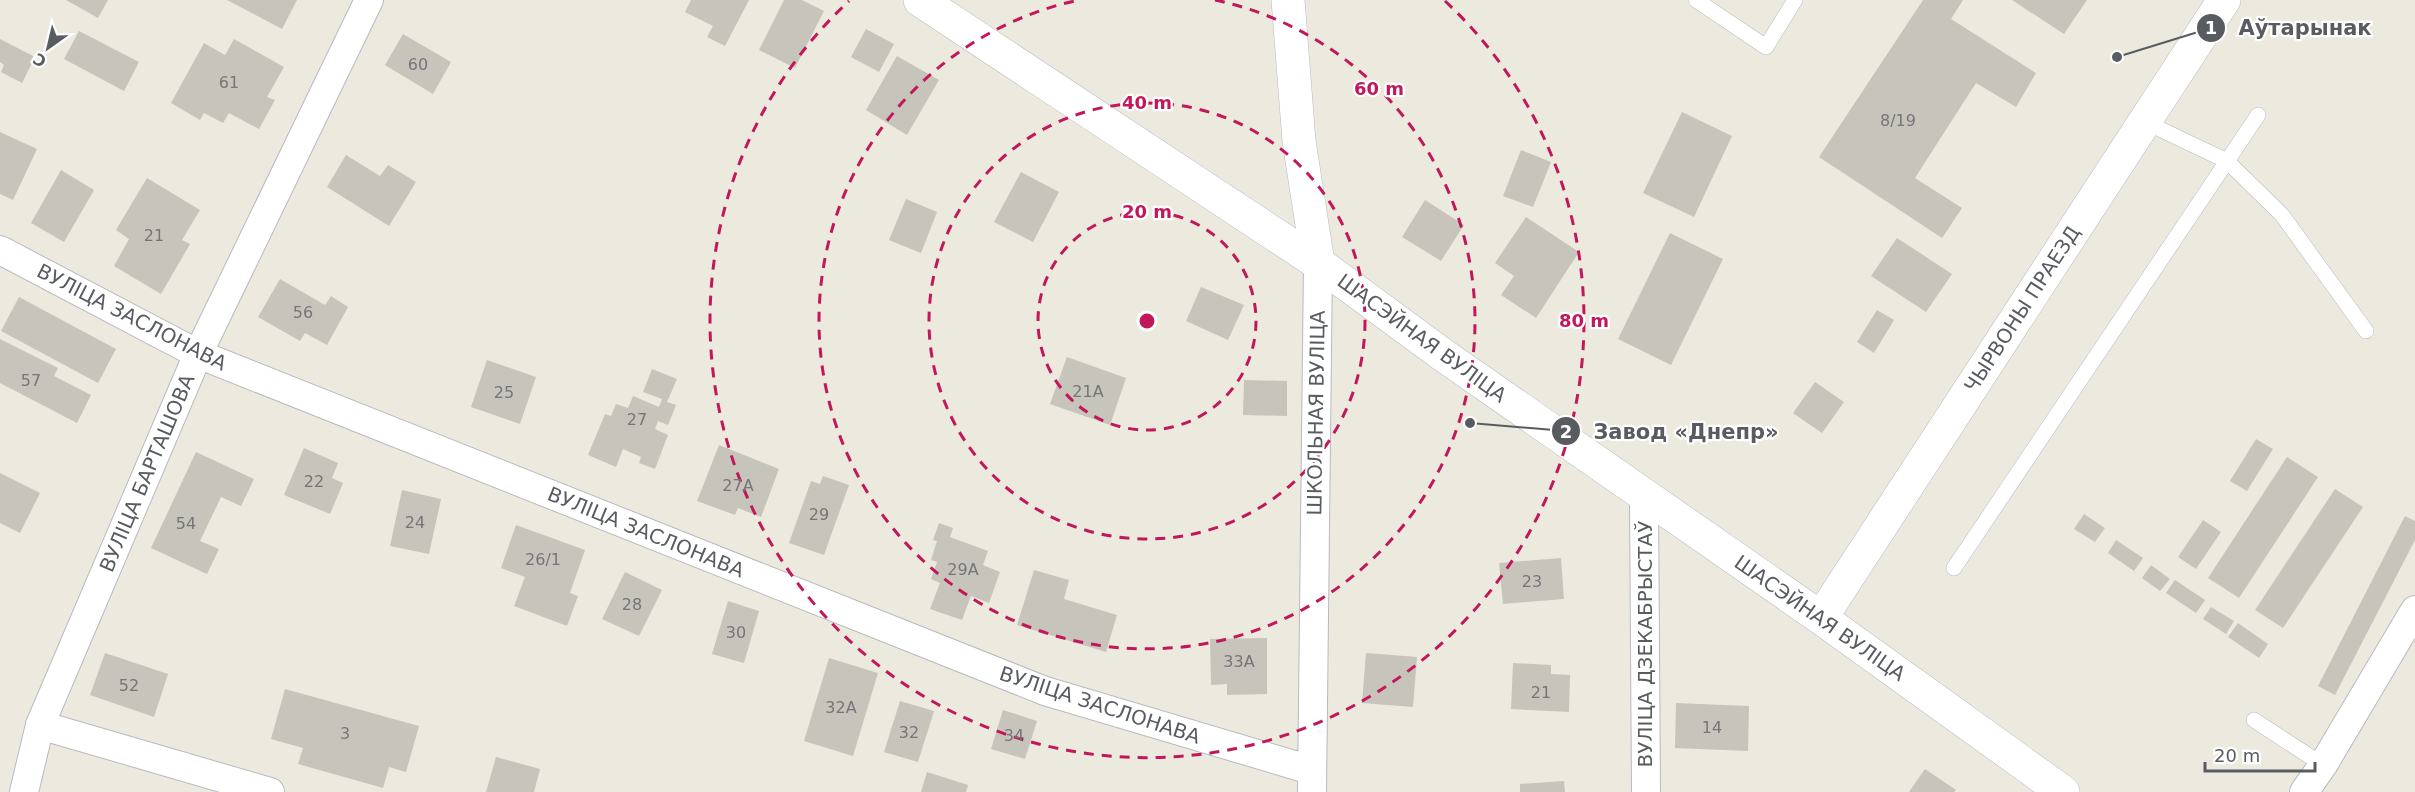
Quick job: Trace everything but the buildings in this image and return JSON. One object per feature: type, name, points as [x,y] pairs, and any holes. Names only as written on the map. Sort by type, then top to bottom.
[{"type":"main road","name":"ШАСЭЙНАЯ ВУЛІЦА","points":[[920,0],[1318,263],[1443,356],[1821,618],[2063,792]]},
{"type":"main road","name":"ШКОЛЬНАЯ ВУЛІЦА","points":[[1288,0],[1299,141],[1318,263]]},
{"type":"main road","name":"ЧЫРВОНЫ ПРАЕЗД","points":[[1821,618],[2224,0]]},
{"type":"street","name":"ВУЛІЦА БАРТАШОВА","points":[[24,792],[40,725],[198,354],[369,0]]},
{"type":"street","name":"ВУЛІЦА ЗАСЛОНАВА","points":[[0,250],[198,354],[1045,691],[1312,781]]},
{"type":"street","name":"ШКОЛЬНАЯ ВУЛІЦА","points":[[1312,781],[1318,263]]},
{"type":"street","name":"ВУЛІЦА ДЗЕКАБРЫСТАЎ","points":[[1644,496],[1646,792]]},
{"type":"street","points":[[2304,792],[2324,765],[2415,610]]},
{"type":"street","points":[[40,725],[270,792]]},
{"type":"lane","points":[[1696,0],[1766,47],[1795,0]]},
{"type":"lane","points":[[1954,568],[2258,116]]},
{"type":"lane","points":[[2143,121],[2227,161],[2282,215],[2366,332]]},
{"type":"lane","points":[[2254,720],[2324,765]]},
{"type":"place","name":"Аўтарынак","points":[[2117,57]]},
{"type":"place","name":"Завод «Днепр»","points":[[1470,423]]}]
